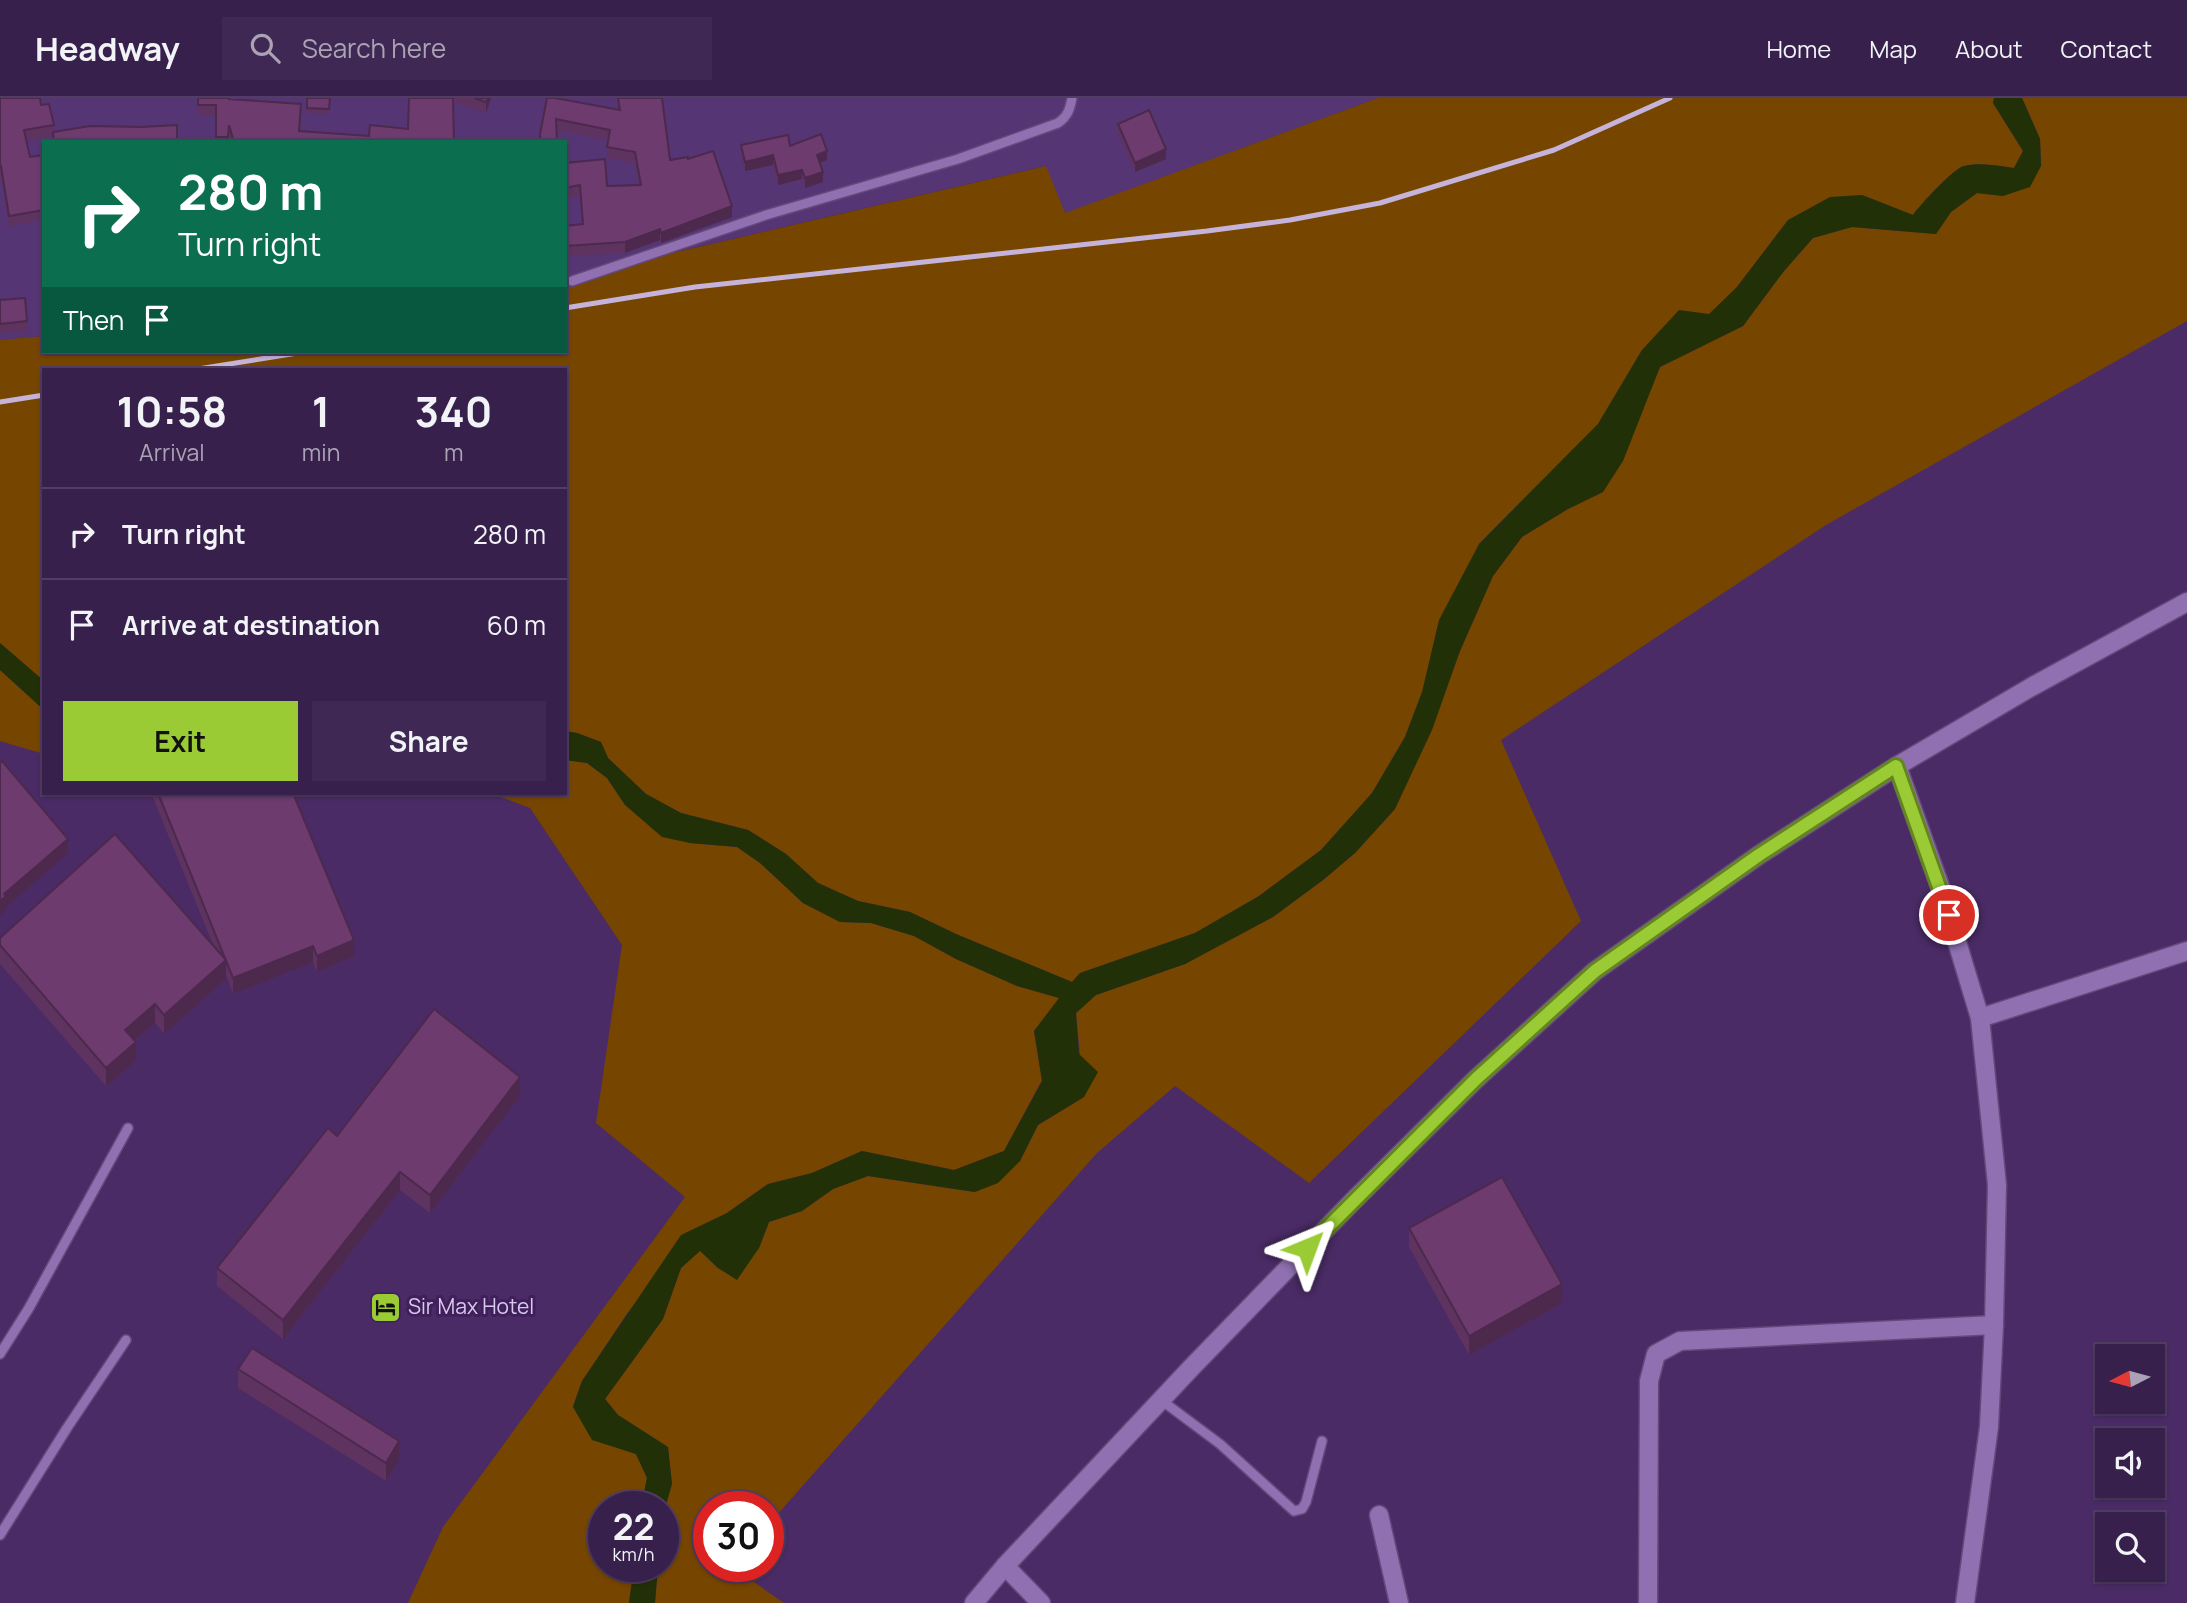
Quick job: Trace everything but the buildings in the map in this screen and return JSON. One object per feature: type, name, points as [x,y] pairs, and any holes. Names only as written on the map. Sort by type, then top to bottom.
[{"type":"street","points":[[974,1603],[1004,1566],[1353,1200],[1476,1079],[1595,971],[1759,855],[1896,766],[2033,686],[2187,602]]},
{"type":"street","points":[[1896,766],[1941,889],[1980,1018],[1997,1185],[1989,1427],[1965,1603]]},
{"type":"street","points":[[1980,1018],[2187,951]]},
{"type":"street","points":[[1648,1603],[1649,1381],[1656,1354],[1680,1341],[1994,1325]]},
{"type":"street","points":[[1379,1515],[1399,1603]]},
{"type":"street","points":[[1004,1566],[1041,1603]]},
{"type":"lane","points":[[572,281],[766,215],[958,159],[1058,123],[1065,118],[1072,98]]},
{"type":"lane","points":[[0,1354],[29,1308],[128,1128]]},
{"type":"lane","points":[[0,1535],[67,1427],[126,1340]]},
{"type":"lane","points":[[1161,1400],[1220,1444],[1294,1511],[1302,1509],[1306,1502],[1322,1441]]},
{"type":"shaded area","points":[[0,98],[1378,98],[1065,214],[1045,166],[567,278],[567,140],[42,140],[42,336],[0,340]]},
{"type":"shaded area","points":[[1378,98],[1994,98],[1993,103],[2023,151],[2014,168],[1977,164],[1959,168],[1913,215],[1862,195],[1788,220],[1737,287],[1709,315],[1642,350],[1598,424],[1479,544],[1405,737],[1372,793],[1321,850],[1259,896],[1195,933],[1080,973],[1072,982],[910,912],[858,901],[818,883],[786,854],[748,830],[681,813],[646,794],[608,758],[601,742],[567,731],[567,368],[42,368],[42,679],[0,643],[0,340],[42,336],[42,354],[567,354],[567,278],[1046,166],[1065,213]]},
{"type":"shaded area","points":[[1994,98],[2022,98],[2040,139],[2041,166],[2030,187],[2003,196],[1977,193],[1951,212],[1936,234],[1852,227],[1813,238],[1784,271],[1743,326],[1660,367],[1623,461],[1603,492],[1568,509],[1522,537],[1493,576],[1460,651],[1432,730],[1395,809],[1355,853],[1273,917],[1185,964],[1096,995],[1076,1013],[1079,1054],[1098,1072],[1084,1097],[1038,1125],[1020,1161],[998,1183],[975,1192],[868,1176],[833,1189],[802,1211],[769,1222],[759,1248],[737,1280],[718,1268],[700,1251],[681,1268],[663,1319],[605,1399],[618,1415],[668,1447],[672,1484],[670,1491],[644,1491],[647,1478],[636,1454],[592,1440],[573,1407],[582,1381],[681,1235],[727,1213],[768,1184],[812,1173],[862,1151],[954,1170],[1004,1151],[1042,1081],[1034,1031],[1059,998],[1017,986],[956,959],[914,936],[871,923],[840,922],[803,903],[760,863],[737,847],[690,843],[662,837],[625,805],[607,778],[587,763],[567,760],[567,731],[601,742],[608,758],[646,794],[681,813],[748,830],[786,854],[818,883],[858,901],[910,912],[1072,982],[1080,973],[1195,933],[1259,896],[1321,850],[1372,793],[1405,737],[1422,692],[1439,620],[1479,544],[1598,424],[1642,350],[1679,310],[1709,314],[1737,287],[1788,220],[1830,197],[1862,195],[1913,215],[1959,168],[1983,164],[2014,168],[2023,151],[1993,103]]},
{"type":"shaded area","points":[[2022,98],[2187,98],[2187,321],[1826,525],[1501,740],[1581,921],[1309,1183],[1175,1086],[1097,1153],[784,1507],[784,1491],[693,1491],[693,1582],[754,1582],[784,1603],[655,1603],[657,1582],[679,1582],[679,1491],[670,1491],[672,1484],[668,1447],[618,1415],[605,1399],[663,1319],[681,1268],[700,1250],[718,1268],[759,1248],[769,1222],[802,1211],[833,1189],[868,1176],[974,1192],[1020,1161],[1038,1125],[1084,1097],[1076,1013],[1096,995],[1185,964],[1273,917],[1355,853],[1395,809],[1493,576],[1522,537],[1568,509],[1603,492],[1660,367],[1743,326],[1784,271],[1813,238],[1852,227],[1936,234],[1951,212],[1977,193],[2003,196],[2041,166],[2040,139]]},
{"type":"shaded area","points":[[0,643],[42,679],[42,708],[0,670]]},
{"type":"shaded area","points":[[0,670],[42,708],[42,753],[0,741]]},
{"type":"shaded area","points":[[567,760],[587,763],[607,778],[625,805],[690,843],[737,847],[760,863],[803,903],[840,922],[871,923],[914,936],[956,959],[1017,986],[1060,998],[1034,1031],[1042,1080],[1004,1151],[954,1170],[862,1151],[812,1173],[768,1184],[727,1213],[706,1224],[628,1312],[582,1381],[573,1406],[592,1439],[636,1454],[647,1478],[644,1491],[588,1491],[588,1582],[632,1582],[629,1603],[408,1603],[443,1527],[685,1197],[596,1123],[622,945],[530,808],[495,795],[567,795]]},
{"type":"shaded area","points":[[632,1582],[657,1582],[655,1603],[629,1603]]},
{"type":"railway","points":[[567,308],[695,287],[1207,231],[1290,220],[1380,203],[1554,150],[1670,98]]},
{"type":"railway","points":[[204,368],[292,354]]},
{"type":"railway","points":[[0,402],[42,395]]},
{"type":"place","name":"Sir Max Hotel","points":[[385,1307]]},
{"type":"route","points":[[1307,1248],[1476,1079],[1595,971],[1759,855],[1896,766],[1949,915]]}]
